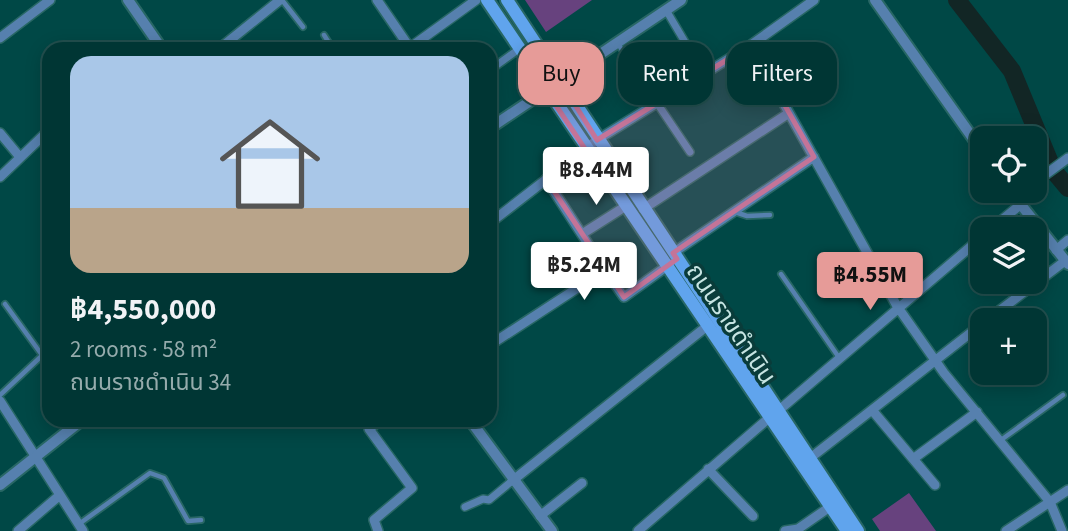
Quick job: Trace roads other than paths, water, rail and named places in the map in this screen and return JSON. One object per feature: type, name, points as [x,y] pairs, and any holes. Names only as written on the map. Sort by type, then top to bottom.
[{"type":"main road","name":"ถนนราขดำเนิน","points":[[487,0],[518,47]]},
{"type":"main road","name":"ถนนราขดำเนิน","points":[[507,0],[535,42]]},
{"type":"main road","name":"ถนนราขดำเนิน","points":[[556,105],[626,206],[673,259],[718,317],[773,415],[809,459],[847,531]]},
{"type":"main road","name":"ถนนราขดำเนิน","points":[[575,105],[673,259],[707,326],[834,504],[858,531]]},
{"type":"street","points":[[0,38],[50,0]]},
{"type":"street","points":[[128,0],[154,42]]},
{"type":"street","points":[[228,42],[281,0]]},
{"type":"street","points":[[377,0],[405,42]]},
{"type":"street","points":[[417,42],[476,0]]},
{"type":"street","points":[[604,50],[663,5],[681,0]]},
{"type":"street","points":[[755,42],[814,0]]},
{"type":"street","points":[[875,0],[970,134]]},
{"type":"street","points":[[663,5],[685,42]]},
{"type":"street","points":[[497,65],[518,50]]},
{"type":"street","points":[[497,123],[522,105]]},
{"type":"street","points":[[497,218],[597,140],[654,105]]},
{"type":"street","points":[[658,105],[690,152]]},
{"type":"street","points":[[785,105],[897,306],[976,412],[1050,502],[1062,531]]},
{"type":"street","points":[[643,209],[789,113]]},
{"type":"street","points":[[0,133],[19,156]]},
{"type":"street","points":[[0,177],[42,136]]},
{"type":"street","points":[[546,179],[624,297],[734,212],[814,157]]},
{"type":"street","points":[[1047,172],[1065,160]]},
{"type":"street","points":[[1001,217],[1012,203]]},
{"type":"street","points":[[1004,308],[1067,262],[1018,203]]},
{"type":"street","points":[[582,233],[626,206]]},
{"type":"street","points":[[1056,250],[1068,240]]},
{"type":"street","points":[[638,531],[650,527],[708,469],[841,360],[897,306],[970,247]]},
{"type":"street","points":[[497,340],[606,270]]},
{"type":"street","points":[[465,507],[483,499],[489,500],[718,317]]},
{"type":"street","points":[[809,459],[970,333]]},
{"type":"street","points":[[0,401],[37,454],[81,528]]},
{"type":"street","points":[[872,410],[935,485]]},
{"type":"street","points":[[913,459],[976,412]]},
{"type":"street","points":[[0,485],[73,427]]},
{"type":"street","points":[[372,427],[369,429],[412,488],[374,520],[379,531]]},
{"type":"street","points":[[475,427],[512,481],[552,531]]},
{"type":"street","points":[[708,469],[752,516]]},
{"type":"street","points":[[540,516],[582,483]]},
{"type":"street","points":[[1006,531],[1068,490]]},
{"type":"street","points":[[18,531],[60,495]]},
{"type":"street","points":[[785,531],[798,530],[834,504]]},
{"type":"lane","points":[[281,0],[303,27]]},
{"type":"lane","points":[[324,36],[328,42]]},
{"type":"lane","points":[[734,212],[747,216],[770,215]]},
{"type":"lane","points":[[781,274],[841,360]]},
{"type":"lane","points":[[0,395],[42,355],[5,304]]},
{"type":"lane","points":[[1000,440],[1063,395]]},
{"type":"lane","points":[[81,528],[150,473],[164,478],[188,521],[201,520]]},
{"type":"waterway","points":[[957,0],[1012,71],[1053,170],[1068,188]]}]
